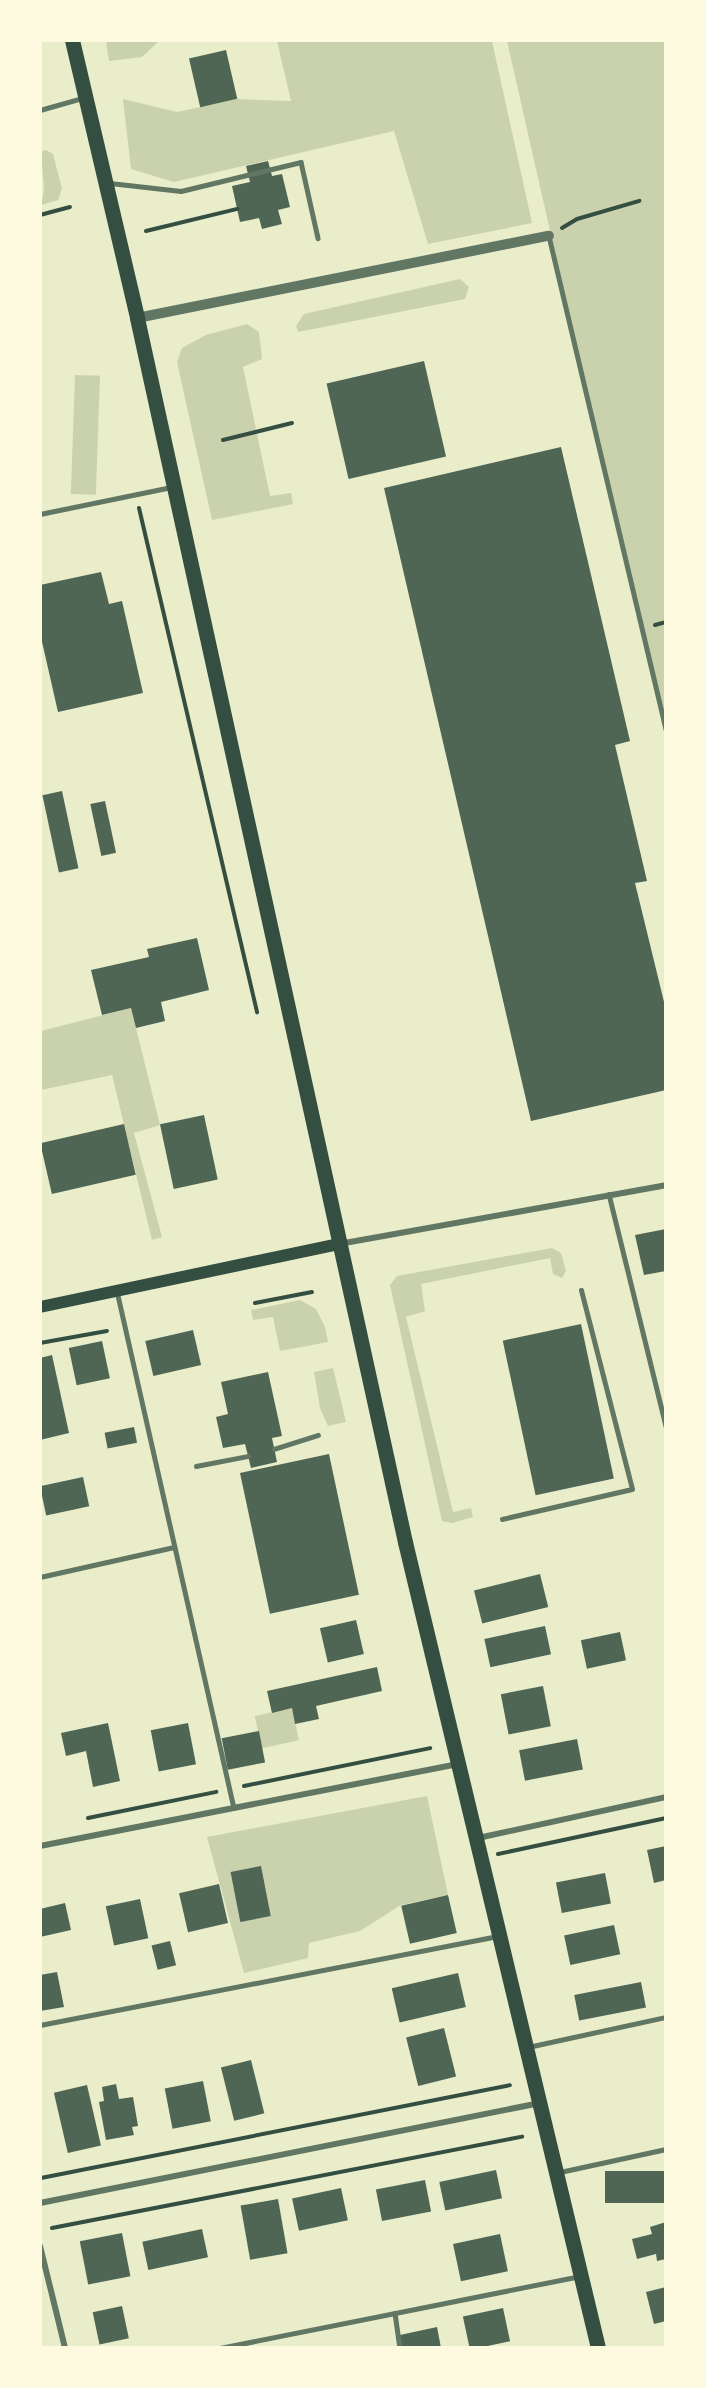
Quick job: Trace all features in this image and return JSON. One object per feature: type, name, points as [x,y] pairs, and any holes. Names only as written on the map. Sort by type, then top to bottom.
[{"type":"main road","points":[[72,40],[137,318],[172,487],[405,1542],[528,2046],[598,2348]]},
{"type":"main road","points":[[40,1307],[339,1244]]},
{"type":"street","points":[[137,318],[549,236]]},
{"type":"street","points":[[339,1244],[666,1185]]},
{"type":"street","points":[[40,1846],[460,1763]]},
{"type":"street","points":[[478,1838],[666,1797]]},
{"type":"street","points":[[40,2202],[541,2103]]},
{"type":"street","points":[[40,2246],[64,2348]]},
{"type":"lane","points":[[40,110],[84,97]]},
{"type":"lane","points":[[105,183],[181,191],[301,162],[318,238]]},
{"type":"lane","points":[[549,236],[666,729]]},
{"type":"lane","points":[[40,514],[172,487]]},
{"type":"lane","points":[[609,1194],[666,1426]]},
{"type":"lane","points":[[502,1519],[632,1489],[581,1290]]},
{"type":"lane","points":[[117,1291],[234,1808]]},
{"type":"lane","points":[[274,1449],[318,1435]]},
{"type":"lane","points":[[196,1466],[248,1455]]},
{"type":"lane","points":[[40,1577],[174,1547]]},
{"type":"lane","points":[[40,2025],[501,1936]]},
{"type":"lane","points":[[528,2046],[666,2017]]},
{"type":"lane","points":[[558,2172],[666,2150]]},
{"type":"lane","points":[[220,2348],[582,2276]]},
{"type":"lane","points":[[394,2313],[400,2348]]},
{"type":"path","points":[[549,236],[577,219],[639,201]]},
{"type":"path","points":[[40,215],[70,207]]},
{"type":"path","points":[[146,231],[237,209]]},
{"type":"path","points":[[223,440],[292,423]]},
{"type":"path","points":[[136,494],[257,1012]]},
{"type":"path","points":[[255,1303],[312,1292]]},
{"type":"path","points":[[40,1343],[107,1331]]},
{"type":"path","points":[[515,1850],[666,1818]]},
{"type":"path","points":[[41,2178],[510,2085]]},
{"type":"path","points":[[52,2229],[522,2137]]},
{"type":"green space","points":[[106,40],[159,41],[142,57],[109,61]]},
{"type":"green space","points":[[277,41],[492,41],[532,223],[428,244],[394,131],[174,182],[131,169],[123,99],[177,112],[237,99],[291,101]]},
{"type":"green space","points":[[507,41],[665,41],[665,729],[551,235]]},
{"type":"green space","points":[[46,150],[53,154],[62,189],[58,200],[41,205],[44,190],[41,152]]},
{"type":"green space","points":[[460,279],[469,287],[465,299],[298,332],[296,326],[304,314]]},
{"type":"green space","points":[[247,324],[259,332],[262,359],[243,367],[270,496],[291,493],[293,504],[212,520],[177,362],[182,348],[206,335]]},
{"type":"green space","points":[[75,375],[100,376],[96,495],[71,494]]},
{"type":"green space","points":[[131,1008],[160,1125],[134,1133],[162,1237],[152,1240],[112,1075],[41,1090],[41,1031]]},
{"type":"green space","points":[[552,1248],[561,1253],[566,1271],[562,1278],[553,1274],[550,1258],[421,1284],[425,1311],[406,1317],[453,1512],[471,1508],[473,1517],[452,1523],[442,1521],[390,1285],[397,1276]]},
{"type":"green space","points":[[300,1300],[316,1309],[325,1327],[328,1342],[280,1351],[273,1317],[253,1320],[251,1310]]},
{"type":"green space","points":[[333,1368],[346,1422],[328,1426],[320,1408],[314,1372]]},
{"type":"green space","points":[[292,1708],[299,1740],[262,1748],[255,1716]]},
{"type":"green space","points":[[427,1796],[448,1895],[401,1905],[360,1931],[309,1943],[308,1958],[244,1973],[207,1837]]},
{"type":"building","points":[[226,50],[237,99],[200,107],[189,59]]},
{"type":"building","points":[[268,161],[272,176],[282,174],[290,207],[278,210],[282,224],[262,229],[259,218],[240,222],[232,186],[250,182],[246,166]]},
{"type":"building","points":[[424,361],[446,456],[349,479],[327,383]]},
{"type":"building","points":[[561,447],[630,741],[615,745],[647,881],[635,883],[666,1010],[666,1090],[531,1121],[384,488]]},
{"type":"building","points":[[101,572],[109,604],[122,601],[143,693],[58,712],[40,633],[40,585]]},
{"type":"building","points":[[62,791],[78,868],[59,872],[42,795]]},
{"type":"building","points":[[105,801],[116,853],[101,856],[90,804]]},
{"type":"building","points":[[197,938],[209,990],[161,1002],[165,1021],[136,1028],[131,1008],[102,1015],[91,970],[149,957],[147,949]]},
{"type":"building","points":[[204,1115],[218,1180],[174,1189],[160,1124]]},
{"type":"building","points":[[124,1124],[136,1175],[52,1194],[40,1143]]},
{"type":"building","points":[[666,1229],[666,1271],[644,1275],[635,1235]]},
{"type":"building","points":[[581,1324],[614,1479],[536,1495],[503,1341]]},
{"type":"building","points":[[193,1330],[201,1365],[153,1376],[145,1341]]},
{"type":"building","points":[[102,1341],[110,1378],[77,1385],[69,1348]]},
{"type":"building","points":[[52,1355],[69,1433],[40,1440],[40,1358]]},
{"type":"building","points":[[268,1372],[282,1436],[272,1438],[277,1462],[251,1468],[245,1444],[223,1448],[216,1417],[228,1414],[221,1382]]},
{"type":"building","points":[[134,1427],[137,1443],[108,1448],[105,1433]]},
{"type":"building","points":[[329,1454],[359,1595],[270,1614],[240,1473]]},
{"type":"building","points":[[83,1477],[89,1506],[46,1515],[40,1486]]},
{"type":"building","points":[[540,1574],[548,1607],[482,1623],[474,1590]]},
{"type":"building","points":[[356,1620],[364,1654],[328,1662],[320,1628]]},
{"type":"building","points":[[545,1626],[551,1654],[490,1667],[484,1639]]},
{"type":"building","points":[[620,1632],[626,1660],[587,1669],[581,1640]]},
{"type":"building","points":[[377,1667],[382,1691],[316,1706],[319,1719],[295,1724],[292,1708],[272,1713],[267,1691]]},
{"type":"building","points":[[543,1686],[551,1726],[509,1734],[501,1694]]},
{"type":"building","points":[[108,1723],[120,1781],[93,1787],[86,1751],[66,1756],[61,1733]]},
{"type":"building","points":[[188,1723],[196,1764],[159,1771],[151,1730]]},
{"type":"building","points":[[259,1731],[265,1762],[228,1770],[222,1738]]},
{"type":"building","points":[[577,1739],[583,1769],[525,1781],[519,1750]]},
{"type":"building","points":[[666,1846],[666,1880],[654,1883],[647,1850]]},
{"type":"building","points":[[261,1866],[271,1916],[240,1922],[231,1872]]},
{"type":"building","points":[[605,1873],[611,1903],[562,1913],[556,1883]]},
{"type":"building","points":[[219,1884],[228,1923],[188,1932],[179,1893]]},
{"type":"building","points":[[448,1895],[457,1933],[410,1944],[401,1906]]},
{"type":"building","points":[[140,1899],[148,1938],[114,1945],[106,1906]]},
{"type":"building","points":[[65,1903],[71,1930],[40,1937],[40,1909]]},
{"type":"building","points":[[614,1925],[620,1954],[570,1965],[564,1936]]},
{"type":"building","points":[[170,1941],[176,1965],[158,1970],[152,1946]]},
{"type":"building","points":[[57,1972],[64,2007],[40,2011],[40,1975]]},
{"type":"building","points":[[458,1973],[466,2007],[400,2022],[392,1988]]},
{"type":"building","points":[[641,1982],[646,2008],[579,2020],[574,1995]]},
{"type":"building","points":[[444,2028],[456,2077],[418,2086],[406,2037]]},
{"type":"building","points":[[251,2060],[264,2113],[234,2121],[221,2067]]},
{"type":"building","points":[[203,2081],[211,2121],[173,2129],[165,2088]]},
{"type":"building","points":[[116,2084],[119,2099],[133,2097],[138,2126],[132,2127],[134,2135],[106,2140],[99,2102],[104,2101],[102,2087]]},
{"type":"building","points":[[87,2085],[101,2145],[68,2153],[54,2093]]},
{"type":"building","points":[[496,2170],[502,2198],[445,2210],[439,2182]]},
{"type":"building","points":[[605,2171],[666,2171],[666,2203],[605,2203]]},
{"type":"building","points":[[425,2180],[431,2211],[382,2221],[376,2190]]},
{"type":"building","points":[[341,2188],[348,2220],[299,2231],[292,2198]]},
{"type":"building","points":[[278,2199],[288,2253],[250,2260],[241,2206]]},
{"type":"building","points":[[666,2222],[666,2259],[657,2261],[656,2254],[637,2259],[632,2239],[652,2234],[650,2227]]},
{"type":"building","points":[[202,2229],[208,2257],[148,2270],[142,2242]]},
{"type":"building","points":[[122,2233],[130,2276],[88,2284],[80,2241]]},
{"type":"building","points":[[500,2234],[508,2271],[461,2281],[453,2244]]},
{"type":"building","points":[[666,2287],[666,2321],[654,2324],[646,2292]]},
{"type":"building","points":[[122,2306],[129,2338],[100,2345],[93,2312]]},
{"type":"building","points":[[503,2308],[510,2341],[470,2348],[463,2317]]},
{"type":"building","points":[[437,2327],[441,2348],[402,2348],[400,2335]]}]
